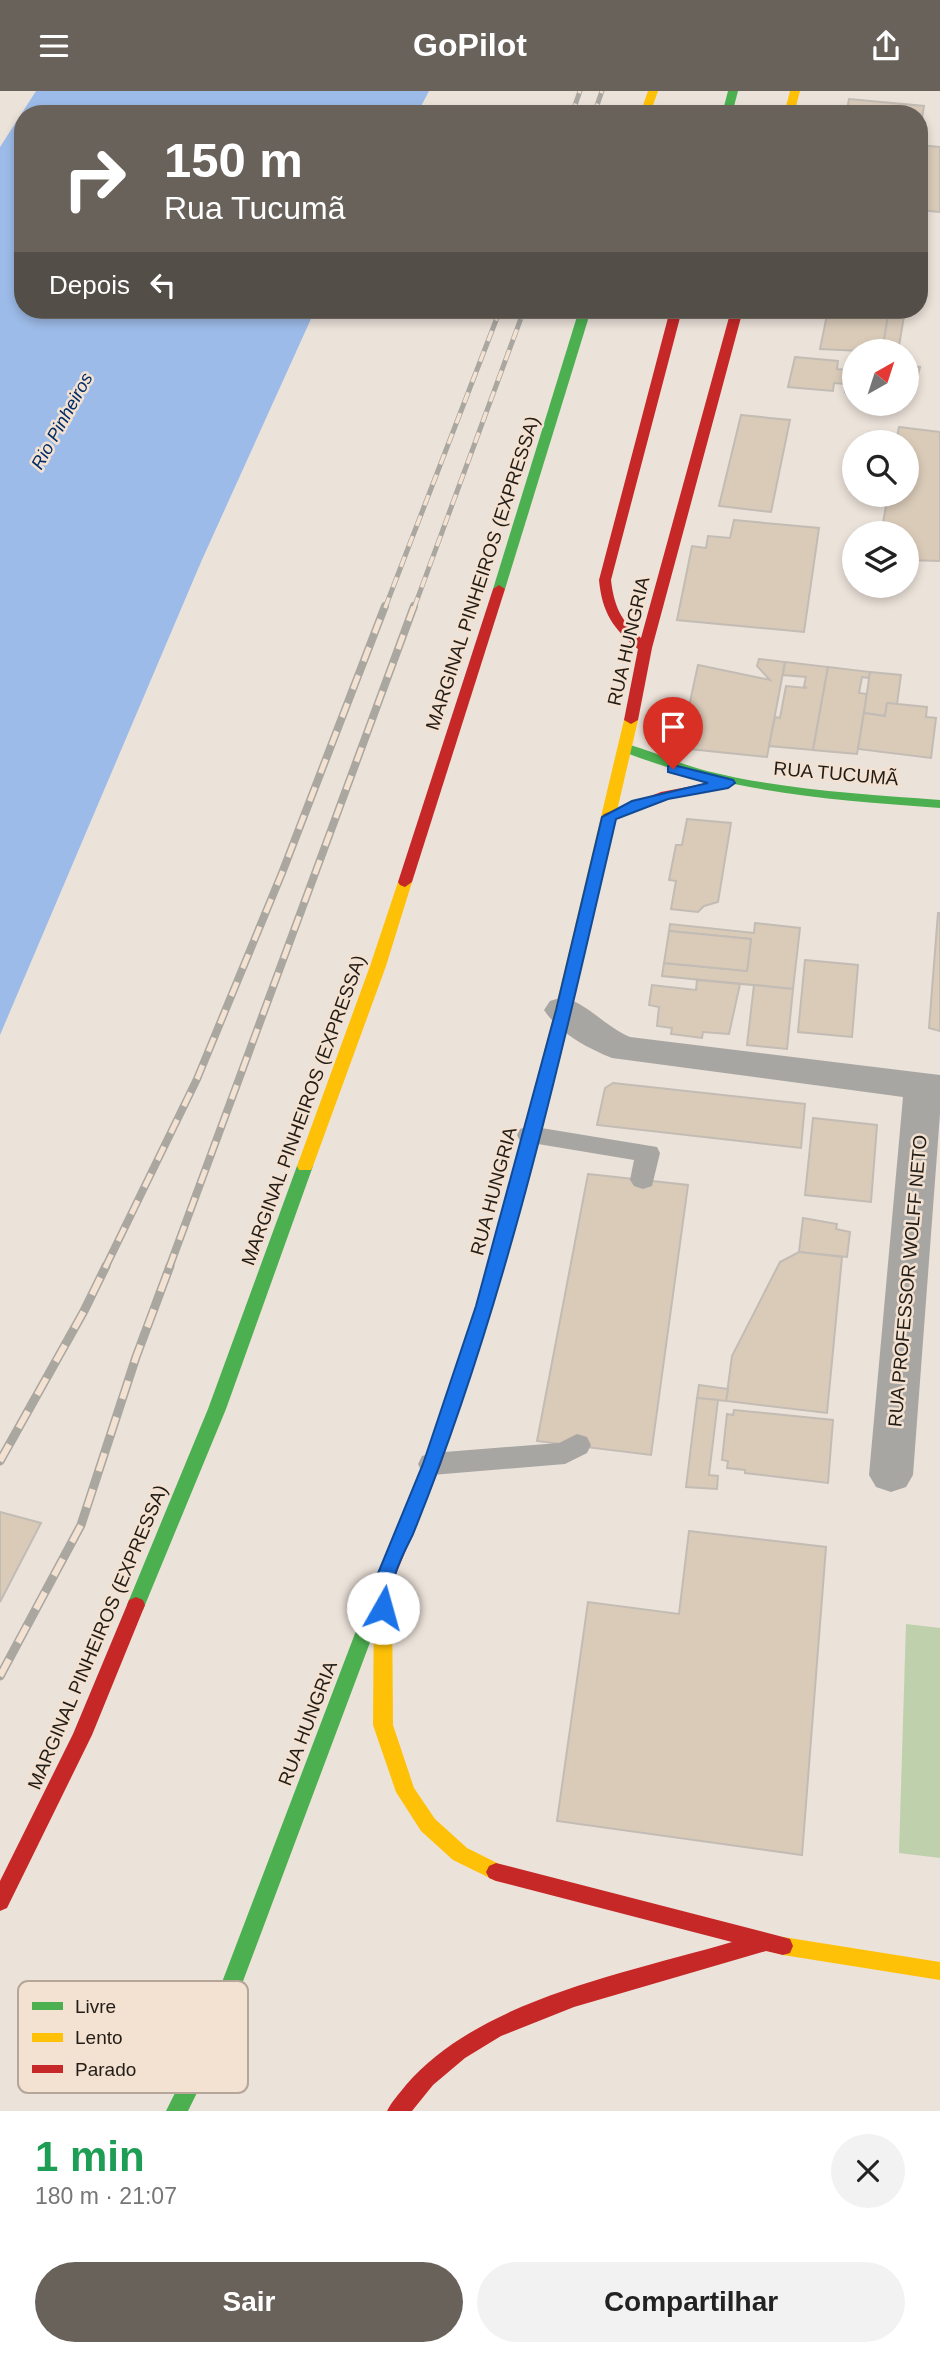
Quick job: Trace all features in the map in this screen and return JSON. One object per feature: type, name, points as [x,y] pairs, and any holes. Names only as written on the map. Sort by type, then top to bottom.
[{"type":"main road","name":"MARGINAL PINHEIROS (EXPRESSA)","points":[[0,1902],[82,1735],[217,1409],[378,966],[534,484],[582,319]]},
{"type":"main road","points":[[645,648],[620,628],[607,608],[605,580],[674,319]]},
{"type":"main road","name":"RUA HUNGRIA","points":[[232,1981],[383,1583],[432,1464],[485,1306],[564,1010],[626,748],[645,648],[735,319]]},
{"type":"main road","name":"RUA TUCUMÃ","points":[[626,748],[673,769],[728,783],[940,804]]},
{"type":"main road","name":"RUA TUCUMÃ","points":[[609,817],[666,795],[728,783]]},
{"type":"main road","points":[[383,1583],[383,1725],[406,1792],[428,1825],[460,1854],[502,1875],[762,1943],[940,1971]]},
{"type":"main road","points":[[398,2111],[415,2087],[485,2032],[573,1996],[696,1964],[762,1943]]},
{"type":"main road","points":[[177,2111],[186,2093]]},
{"type":"main road","points":[[192,2111],[196,2093]]},
{"type":"street","points":[[564,1010],[579,1025],[600,1039],[625,1049],[931,1087]]},
{"type":"street","name":"RUA PROFESSOR WOLFF NETO","points":[[891,1475],[931,1087]]},
{"type":"lane","points":[[529,1135],[648,1153],[643,1180]]},
{"type":"lane","points":[[432,1464],[565,1453],[577,1445]]},
{"type":"green space","points":[[906,1624],[940,1628],[940,1858],[899,1853]]},
{"type":"water","points":[[36,91],[429,91],[422,105],[27,105]]},
{"type":"water","name":"Rio Pinheiros","points":[[14,125],[14,319],[311,319],[201,562],[0,1035],[0,147]]},
{"type":"building","points":[[849,99],[913,105],[848,105]]},
{"type":"building","points":[[928,146],[940,147],[940,212],[928,211]]},
{"type":"building","points":[[826,319],[888,319],[884,339],[842,339],[842,350],[820,349]]},
{"type":"building","points":[[888,319],[904,319],[900,339],[884,339]]},
{"type":"building","points":[[795,357],[838,361],[837,369],[842,369],[842,384],[834,383],[833,391],[788,387]]},
{"type":"building","points":[[741,415],[790,420],[771,512],[719,506]]},
{"type":"building","points":[[899,427],[940,432],[940,561],[919,560],[919,521],[883,521],[886,507],[919,507],[919,430],[898,430]]},
{"type":"building","points":[[734,520],[819,528],[804,632],[677,620],[692,546],[706,548],[708,536],[730,538]]},
{"type":"building","points":[[759,659],[785,662],[767,757],[680,748],[698,665],[770,680],[757,666]]},
{"type":"building","points":[[785,662],[828,667],[813,750],[769,746],[775,717],[780,718],[786,686],[807,688],[804,686],[806,677],[783,675]]},
{"type":"building","points":[[828,667],[870,672],[869,678],[862,677],[859,693],[867,694],[857,754],[813,750]]},
{"type":"building","points":[[870,672],[901,675],[897,704],[887,703],[885,716],[864,713]]},
{"type":"building","points":[[887,703],[927,707],[926,717],[936,718],[931,758],[858,749],[864,713],[885,716]]},
{"type":"building","points":[[687,819],[731,823],[718,902],[704,906],[698,912],[671,909],[676,881],[669,880],[676,845],[682,845]]},
{"type":"building","points":[[940,913],[940,1031],[929,1028]]},
{"type":"building","points":[[755,923],[800,928],[793,989],[662,976],[664,963],[747,971],[751,939],[669,931],[670,924],[754,933]]},
{"type":"building","points":[[669,931],[751,939],[747,971],[664,963]]},
{"type":"building","points":[[805,960],[858,965],[852,1037],[798,1032]]},
{"type":"building","points":[[697,980],[740,984],[729,1034],[703,1032],[702,1038],[671,1034],[672,1028],[657,1026],[659,1007],[649,1005],[652,985],[696,990]]},
{"type":"building","points":[[754,985],[793,989],[787,1049],[747,1045]]},
{"type":"building","points":[[613,1083],[805,1104],[801,1148],[597,1125],[605,1088]]},
{"type":"building","points":[[813,1118],[877,1125],[871,1202],[805,1195]]},
{"type":"building","points":[[588,1174],[688,1185],[651,1455],[537,1441]]},
{"type":"building","points":[[803,1218],[837,1224],[836,1229],[850,1232],[847,1257],[799,1252]]},
{"type":"building","points":[[799,1252],[842,1257],[827,1413],[726,1401],[732,1356],[780,1262]]},
{"type":"building","points":[[699,1385],[728,1389],[726,1401],[697,1398]]},
{"type":"building","points":[[697,1398],[718,1400],[709,1475],[718,1476],[717,1489],[686,1487]]},
{"type":"building","points":[[734,1410],[833,1420],[828,1483],[745,1473],[745,1470],[727,1468],[728,1461],[722,1460],[727,1414],[733,1415]]},
{"type":"building","points":[[0,1512],[41,1523],[0,1602]]},
{"type":"building","points":[[689,1531],[826,1547],[802,1855],[557,1821],[588,1602],[679,1614]]},
{"type":"railway","points":[[575,105],[580,91]]},
{"type":"railway","points":[[597,105],[602,91]]},
{"type":"railway","points":[[385,608],[497,319]]},
{"type":"railway","points":[[414,608],[521,319]]},
{"type":"railway","points":[[105,1268],[197,1079],[282,873],[385,606]]},
{"type":"railway","points":[[169,1268],[414,606]]},
{"type":"railway","points":[[0,1461],[84,1311],[106,1266]]},
{"type":"railway","points":[[0,1676],[81,1525],[136,1357],[170,1266]]},
{"type":"traffic: fast","points":[[729,105],[733,91]]},
{"type":"traffic: fast","points":[[499,589],[582,319]]},
{"type":"traffic: fast","points":[[626,748],[703,774],[780,790],[940,804]]},
{"type":"traffic: fast","points":[[136,1605],[217,1409],[305,1166]]},
{"type":"traffic: fast","points":[[232,1981],[381,1589]]},
{"type":"traffic: fast","points":[[177,2111],[186,2093]]},
{"type":"traffic: slow","points":[[648,105],[653,91]]},
{"type":"traffic: slow","points":[[791,105],[795,91]]},
{"type":"traffic: slow","points":[[488,1294],[563,1010],[631,720]]},
{"type":"traffic: slow","points":[[305,1166],[378,966],[405,882]]},
{"type":"traffic: slow","points":[[383,1592],[383,1725],[406,1792],[428,1825],[460,1854],[496,1872]]},
{"type":"traffic: slow","points":[[783,1946],[940,1971]]},
{"type":"traffic: jam","points":[[645,648],[615,620],[608,604],[605,580],[674,319]]},
{"type":"traffic: jam","points":[[631,720],[645,648],[735,319]]},
{"type":"traffic: jam","points":[[405,882],[499,589]]},
{"type":"traffic: jam","points":[[609,817],[666,795],[718,785]]},
{"type":"traffic: jam","points":[[381,1589],[432,1464],[488,1294]]},
{"type":"traffic: jam","points":[[0,1902],[82,1735],[136,1605]]},
{"type":"traffic: jam","points":[[496,1872],[783,1946]]},
{"type":"traffic: jam","points":[[398,2111],[426,2078],[458,2051],[494,2029],[573,1998],[762,1943]]},
{"type":"route","points":[[383,1608],[383,1583],[432,1464],[485,1306],[564,1010],[609,817],[666,795],[728,783],[673,769]]}]
